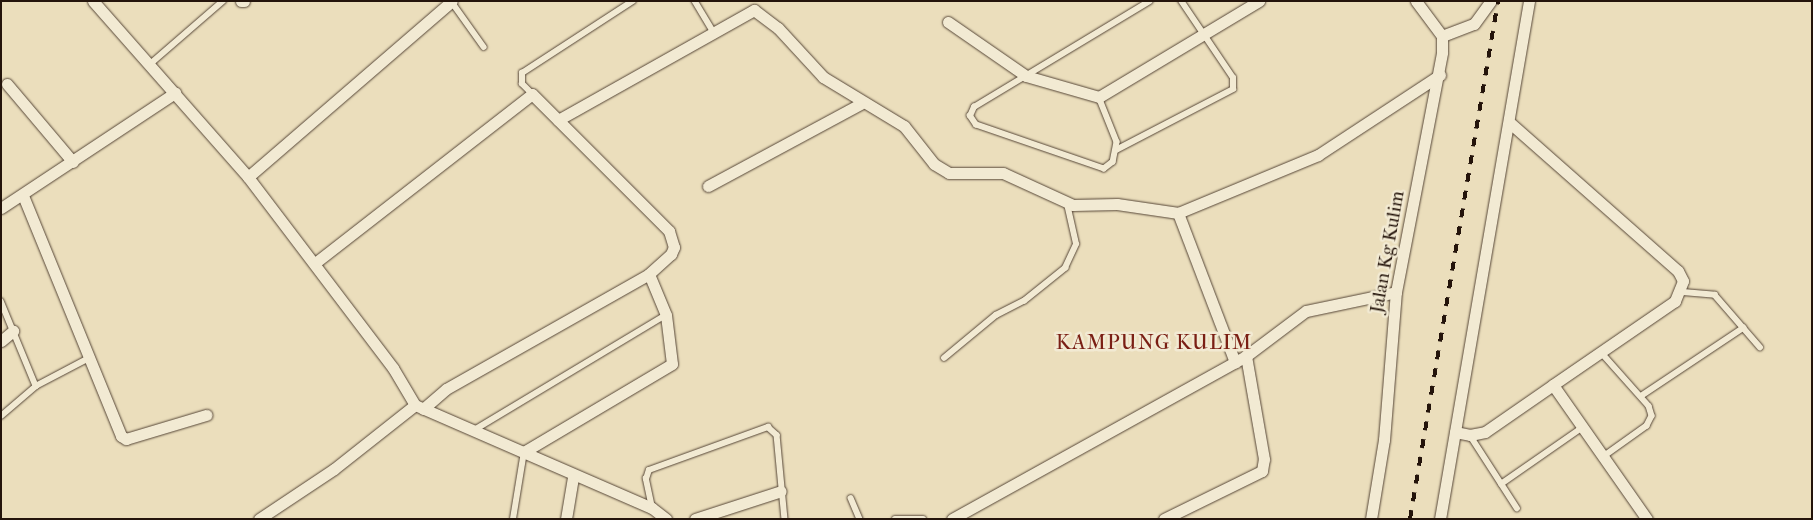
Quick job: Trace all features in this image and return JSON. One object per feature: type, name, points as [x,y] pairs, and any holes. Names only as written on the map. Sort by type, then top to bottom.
[{"type":"street","points":[[93,1],[248,178],[315,263],[393,368],[419,407],[476,429],[573,477],[652,508],[666,519]]},
{"type":"street","points":[[948,22],[1026,76],[1099,97],[1258,1]]},
{"type":"street","points":[[1416,1],[1442,36],[1474,24],[1491,1]]},
{"type":"street","points":[[1440,519],[1529,1]]},
{"type":"street","points":[[248,178],[452,2]]},
{"type":"street","points":[[558,120],[746,12],[763,14],[823,77],[860,104],[904,126],[934,164],[949,173],[1003,173],[1066,202],[1178,213],[1318,155],[1440,75]]},
{"type":"street","name":"Jalan Kg Kulim","points":[[1371,519],[1384,440],[1396,292],[1440,75],[1442,36]]},
{"type":"street","points":[[6,84],[72,162]]},
{"type":"street","points":[[1,208],[24,198],[72,162],[175,93]]},
{"type":"street","points":[[258,519],[334,469],[419,407],[446,390],[649,274],[671,254],[674,247],[669,231],[532,94],[315,263]]},
{"type":"street","points":[[708,186],[860,104]]},
{"type":"street","points":[[1455,432],[1470,435],[1485,432],[1601,352],[1683,292],[1678,271],[1509,122]]},
{"type":"street","points":[[24,198],[121,436],[126,439],[206,415]]},
{"type":"street","points":[[1178,213],[1235,362]]},
{"type":"street","points":[[524,452],[672,364],[666,315],[649,274]]},
{"type":"street","points":[[952,519],[1246,356],[1306,311],[1396,292]]},
{"type":"street","points":[[1,341],[13,331]]},
{"type":"street","points":[[1164,519],[1262,471],[1264,459],[1246,356]]},
{"type":"street","points":[[1553,385],[1605,456],[1647,519]]},
{"type":"street","points":[[566,519],[573,477]]},
{"type":"street","points":[[695,519],[781,491]]},
{"type":"lane","points":[[150,64],[223,1]]},
{"type":"lane","points":[[532,94],[522,84],[522,73],[633,1]]},
{"type":"lane","points":[[695,1],[713,30]]},
{"type":"lane","points":[[1099,97],[1116,150],[1111,166],[1101,168],[971,121],[974,107],[1150,1]]},
{"type":"lane","points":[[1116,150],[1233,89],[1233,78],[1205,33],[1181,1]]},
{"type":"lane","points":[[452,2],[484,47]]},
{"type":"lane","points":[[944,358],[996,315],[1024,301],[1065,268],[1076,244],[1066,202]]},
{"type":"lane","points":[[1683,292],[1715,295],[1760,347]]},
{"type":"lane","points":[[1,301],[36,386]]},
{"type":"lane","points":[[476,429],[666,315]]},
{"type":"lane","points":[[1641,396],[1744,328]]},
{"type":"lane","points":[[1601,352],[1652,411],[1651,422],[1605,456]]},
{"type":"lane","points":[[1,416],[36,386],[89,358]]},
{"type":"lane","points":[[652,508],[646,479],[649,470],[768,427],[777,435],[785,519]]},
{"type":"lane","points":[[1501,484],[1583,427]]},
{"type":"lane","points":[[1470,435],[1516,508]]},
{"type":"lane","points":[[513,519],[524,452]]},
{"type":"lane","points":[[850,498],[860,519]]},
{"type":"lane","points":[[895,519],[923,519]]},
{"type":"railway","points":[[1410,519],[1498,1]]},
{"type":"district","name":"KAMPUNG KULIM","points":[[1154,342]]}]
